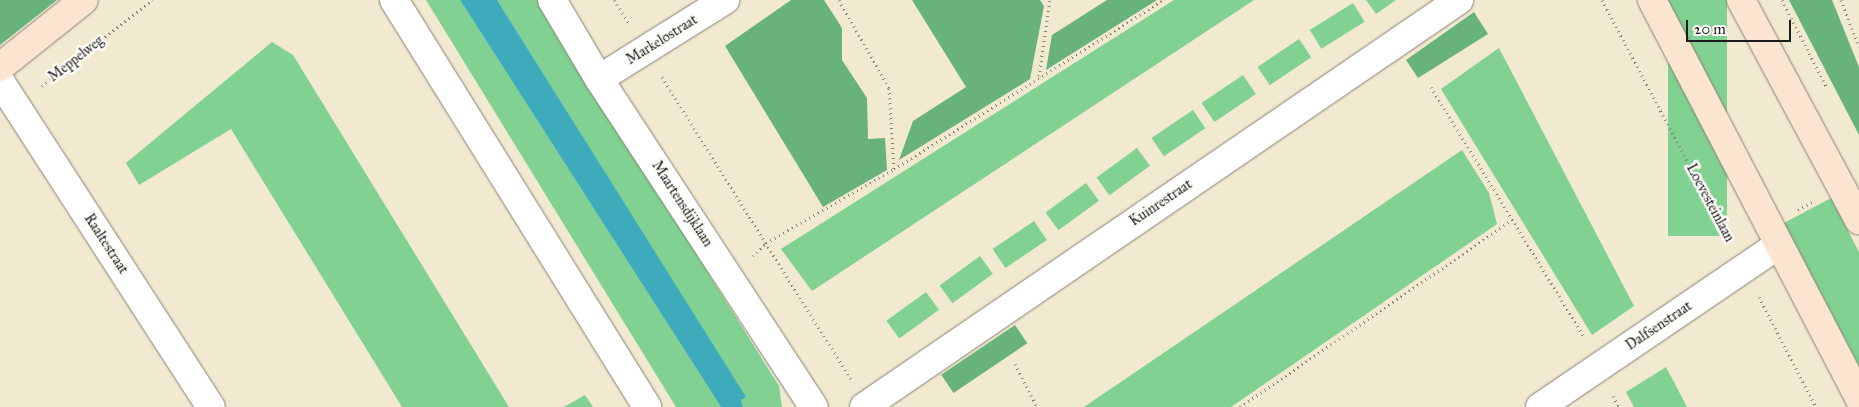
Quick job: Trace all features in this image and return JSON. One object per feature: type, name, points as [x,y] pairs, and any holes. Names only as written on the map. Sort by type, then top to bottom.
[{"type":"main road","points":[[0,67],[84,0]]},
{"type":"main road","points":[[1652,0],[1859,398]]},
{"type":"main road","points":[[1741,0],[1859,220]]},
{"type":"street","points":[[394,0],[647,407]]},
{"type":"street","name":"Maartensdijklaan","points":[[552,0],[599,79],[814,407]]},
{"type":"street","name":"Markelostraat","points":[[599,79],[725,0]]},
{"type":"street","name":"Kuinrestraat","points":[[866,406],[1459,0]]},
{"type":"street","name":"Raaltestraat","points":[[0,81],[211,407]]},
{"type":"street","name":"Dalfsenstraat","points":[[1540,407],[1778,245]]},
{"type":"path","name":"Meppelweg","points":[[16,106],[152,0]]},
{"type":"path","points":[[839,0],[888,88],[894,169]]},
{"type":"path","points":[[1039,77],[1050,0]]},
{"type":"path","points":[[731,280],[766,243],[894,169],[1163,0]]},
{"type":"path","name":"Loevesteinlaan","points":[[1602,0],[1816,407]]},
{"type":"path","points":[[1782,0],[1832,96]]},
{"type":"path","points":[[1841,0],[1859,47]]},
{"type":"path","points":[[647,50],[866,406]]},
{"type":"path","points":[[1431,87],[1588,343]]},
{"type":"path","points":[[1240,407],[1512,220]]},
{"type":"path","points":[[1015,364],[1037,407]]},
{"type":"path","points":[[1611,391],[1619,407]]},
{"type":"green space","points":[[0,0],[57,0],[0,45]]},
{"type":"green space","points":[[426,0],[460,0],[721,407],[676,407]]},
{"type":"green space","points":[[497,0],[537,0],[779,386],[782,407],[743,407],[741,400],[745,397]]},
{"type":"green space","points":[[791,0],[824,0],[842,28],[842,60],[867,98],[868,139],[885,138],[887,170],[823,207],[725,46]]},
{"type":"green space","points":[[912,0],[1040,0],[1044,6],[1030,79],[899,160],[913,121],[966,87]]},
{"type":"green space","points":[[1107,0],[1157,0],[1046,70],[1052,35]]},
{"type":"green space","points":[[1174,0],[1254,0],[812,291],[781,249]]},
{"type":"green space","points":[[1366,0],[1396,0],[1376,14]]},
{"type":"green space","points":[[1668,0],[1727,0],[1727,236],[1668,236]]},
{"type":"green space","points":[[1789,0],[1832,0],[1859,67],[1859,135]]},
{"type":"green space","points":[[1353,3],[1365,22],[1321,49],[1310,30]]},
{"type":"green space","points":[[1474,12],[1488,34],[1418,78],[1406,60]]},
{"type":"green space","points":[[1299,39],[1311,57],[1270,85],[1258,67]]},
{"type":"green space","points":[[272,42],[293,55],[509,407],[402,407],[231,129],[139,185],[126,163]]},
{"type":"green space","points":[[1499,48],[1634,306],[1592,335],[1441,89]]},
{"type":"green space","points":[[1243,75],[1256,94],[1214,122],[1202,103]]},
{"type":"green space","points":[[1193,110],[1205,128],[1164,156],[1152,138]]},
{"type":"green space","points":[[1137,148],[1150,166],[1109,195],[1097,177]]},
{"type":"green space","points":[[1462,150],[1489,193],[1497,224],[1231,407],[1084,407]]},
{"type":"green space","points":[[1086,183],[1099,201],[1058,230],[1046,212]]},
{"type":"green space","points":[[1831,198],[1859,252],[1859,366],[1784,223]]},
{"type":"green space","points":[[1034,221],[1047,240],[1005,268],[993,249]]},
{"type":"green space","points":[[980,256],[993,274],[952,303],[940,285]]},
{"type":"green space","points":[[926,292],[939,310],[899,339],[886,321]]},
{"type":"green space","points":[[1015,325],[1027,343],[954,393],[941,375]]},
{"type":"green space","points":[[1666,367],[1687,407],[1634,407],[1626,392]]},
{"type":"green space","points":[[585,395],[593,407],[564,407]]},
{"type":"water","points":[[460,0],[497,0],[746,397],[741,400],[743,407],[721,407]]}]
